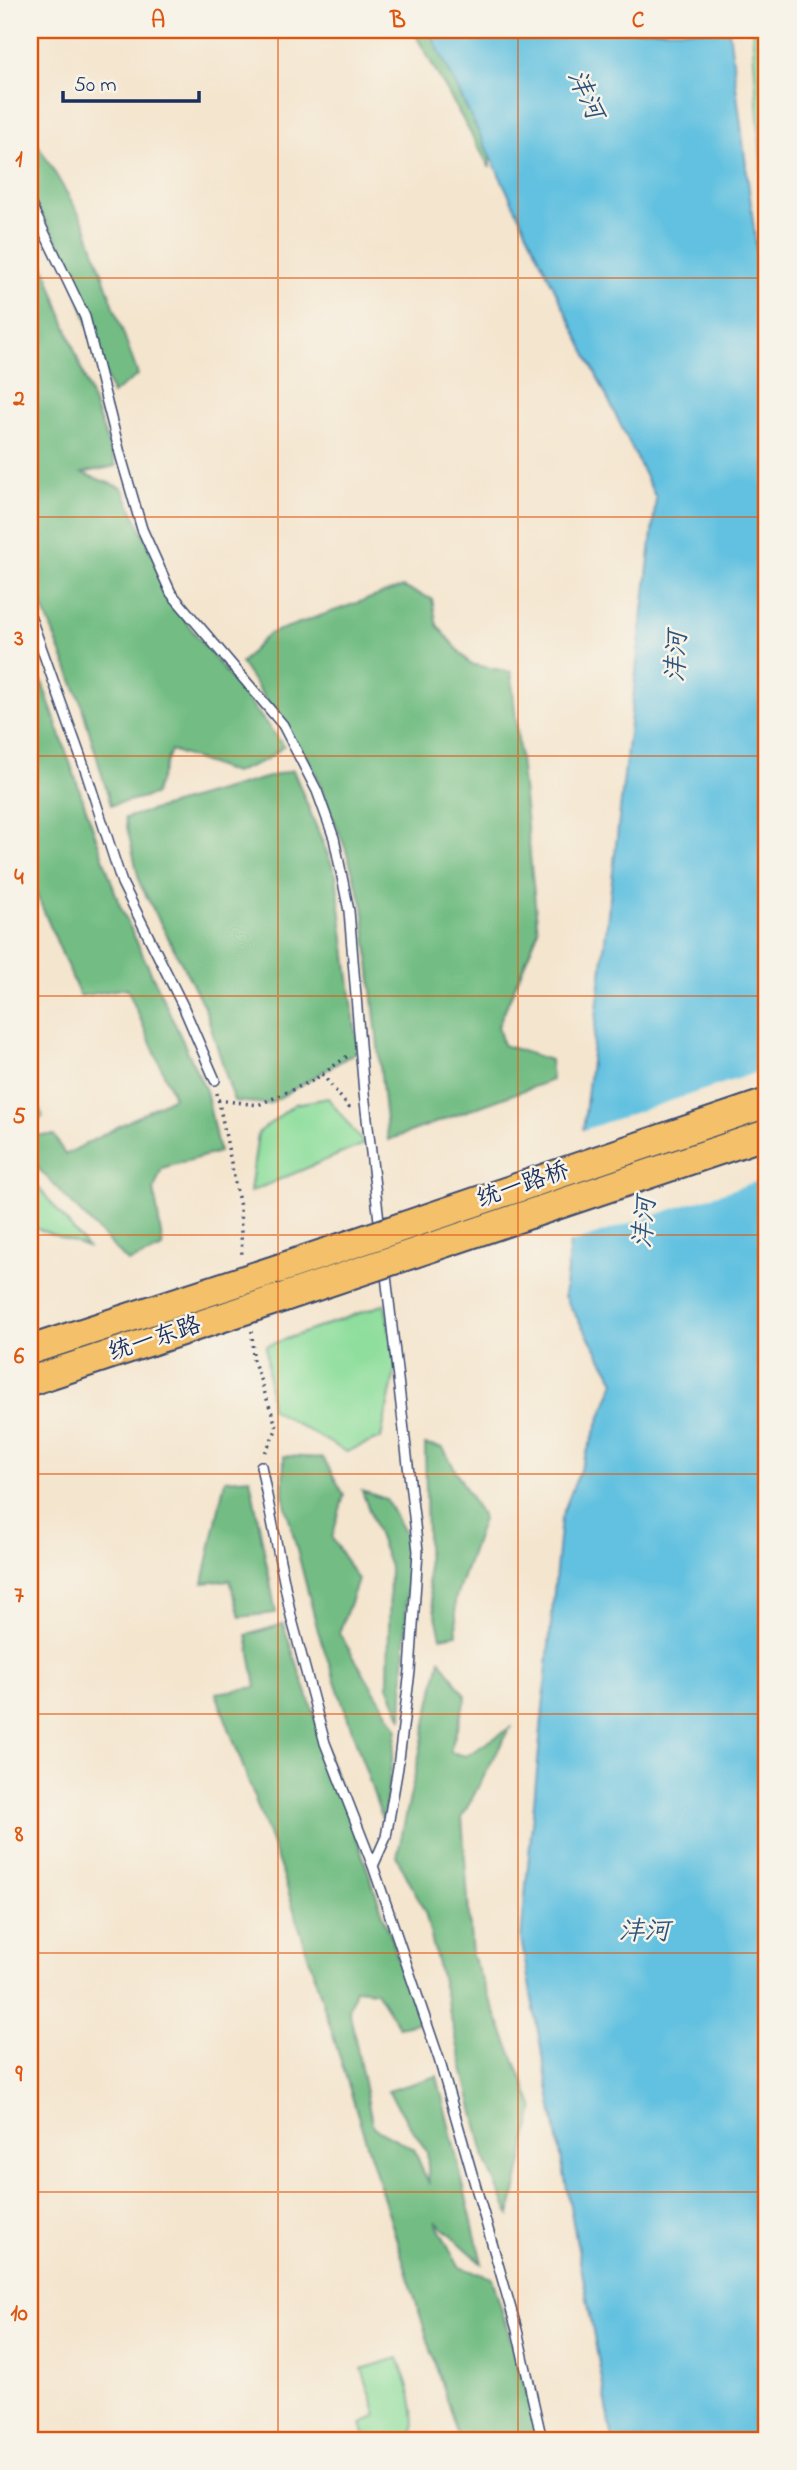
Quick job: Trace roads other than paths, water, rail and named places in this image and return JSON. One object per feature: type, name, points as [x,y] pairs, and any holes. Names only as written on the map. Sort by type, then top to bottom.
[{"type":"main road","name":"统一路桥","points":[[278,1269],[767,1103]]},
{"type":"main road","name":"统一路桥","points":[[281,1298],[767,1134]]},
{"type":"main road","name":"统一东路","points":[[30,1350],[278,1269]]},
{"type":"main road","name":"统一东路","points":[[30,1381],[281,1298]]},
{"type":"lane","points":[[30,203],[85,317],[142,528],[172,593],[283,725],[317,791],[334,838],[349,911],[368,1130],[382,1240]]},
{"type":"lane","points":[[30,616],[86,772],[122,883],[183,1006],[215,1080]]},
{"type":"lane","points":[[373,1867],[386,1837],[398,1766],[410,1671],[418,1551],[384,1254]]},
{"type":"lane","points":[[261,1466],[291,1616],[326,1743],[373,1867],[439,2059],[517,2330],[542,2440]]},
{"type":"water","name":"沣河","points":[[429,30],[729,30],[767,332],[767,2440],[613,2440],[521,1939],[561,1518],[615,1381],[564,1296],[656,498]]}]
